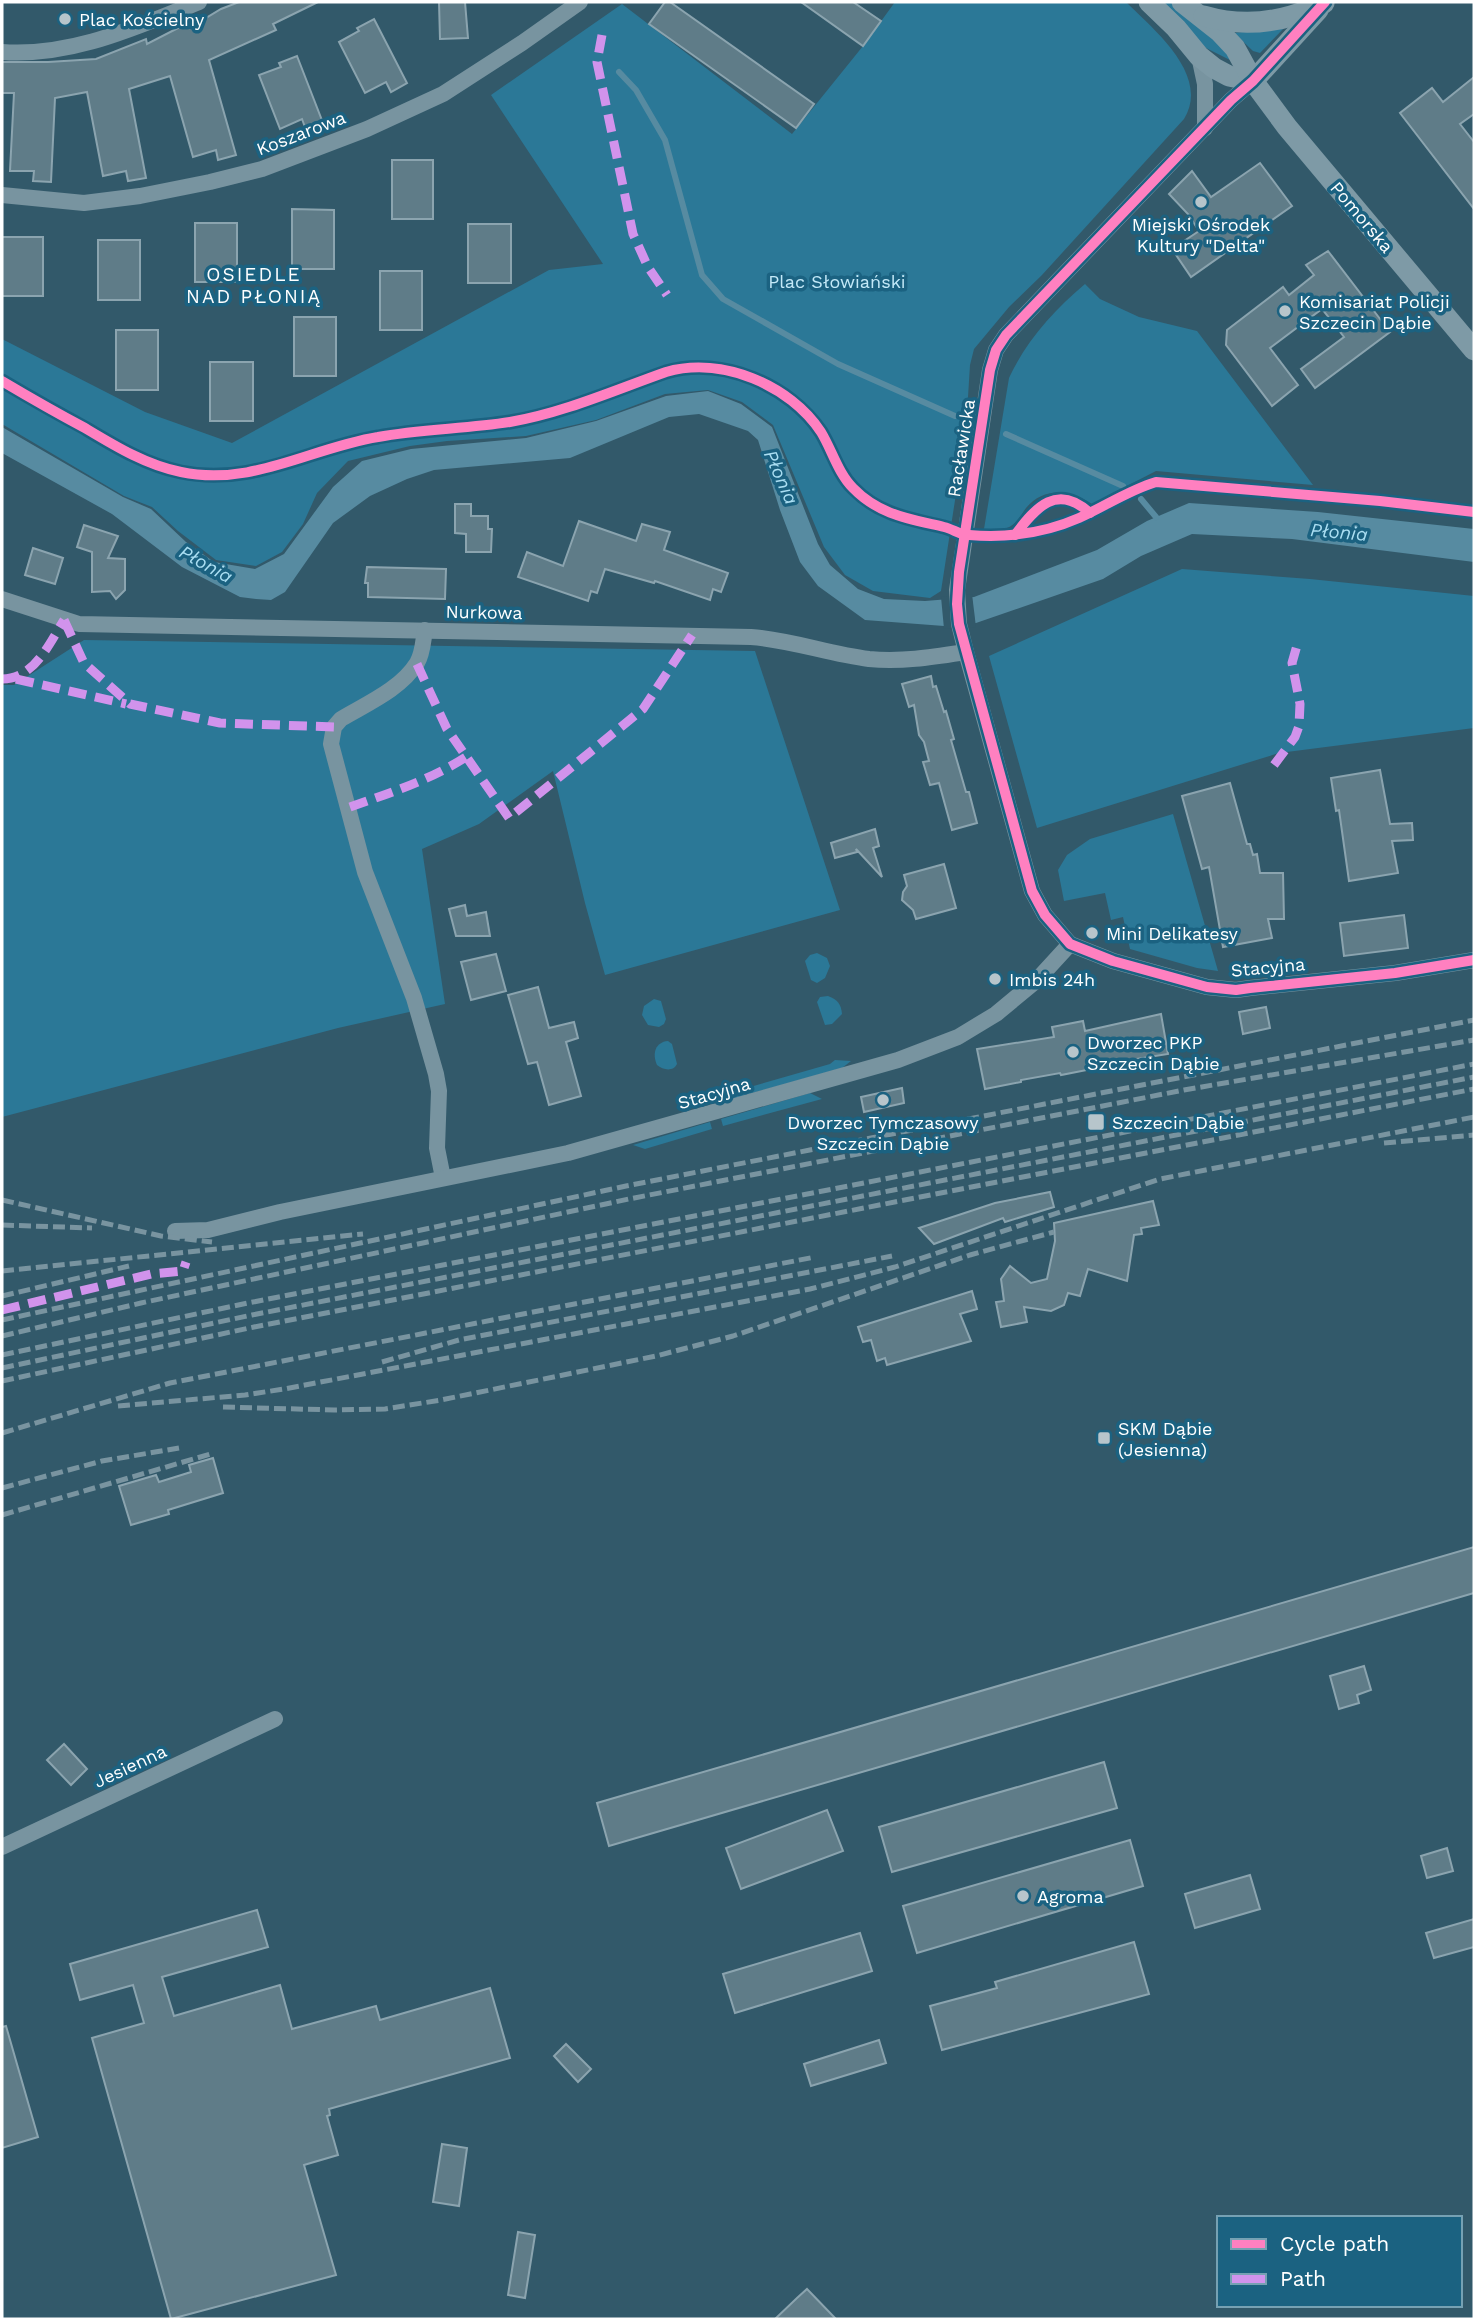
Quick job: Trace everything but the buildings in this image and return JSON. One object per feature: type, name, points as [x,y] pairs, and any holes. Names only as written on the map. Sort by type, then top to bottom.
[{"type":"street","points":[[2,52],[55,50],[83,44],[200,2]]},
{"type":"street","points":[[1149,2],[1176,28],[1199,56],[1214,68],[1229,76],[1254,81],[1325,2]]},
{"type":"street","name":"Pomorska","points":[[1182,2],[1235,48],[1254,81],[1297,139],[1470,339]]},
{"type":"street","points":[[1200,15],[1233,22],[1265,22],[1306,12],[1325,2]]},
{"type":"street","name":"Koszarowa","points":[[2,195],[84,203],[210,183],[262,169],[367,129],[443,94],[577,3]]},
{"type":"street","points":[[1199,56],[1205,84],[1205,128]]},
{"type":"street","name":"Racławicka","points":[[1070,944],[1045,915],[1032,891],[962,633],[957,592],[990,370],[996,350],[1006,335],[1205,128],[1254,81]]},
{"type":"street","name":"Nurkowa","points":[[2,599],[79,624],[751,637],[888,660],[920,660],[966,652]]},
{"type":"street","points":[[425,630],[417,664],[393,687],[341,719],[334,727],[331,744],[365,873],[414,998],[436,1074],[439,1091],[436,1138],[443,1178]]},
{"type":"street","name":"Stacyjna","points":[[175,1231],[208,1230],[280,1212],[580,1150],[922,1052],[958,1037],[996,1014],[1037,980],[1070,944],[1144,971],[1207,987],[1236,990],[1395,973],[1474,960]]},
{"type":"street","name":"Jesienna","points":[[2,1847],[275,1719]]},
{"type":"green space","name":"Plac Słowiański","points":[[895,2],[1126,2],[1175,54],[1185,70],[1190,86],[1190,102],[1184,119],[1042,275],[1009,307],[974,349],[970,365],[966,429],[941,591],[930,598],[873,591],[845,575],[824,547],[773,425],[742,402],[708,390],[665,394],[596,420],[526,436],[410,446],[348,461],[317,493],[303,524],[282,552],[256,566],[216,560],[152,507],[124,496],[2,424],[2,339],[145,412],[232,443],[549,270],[603,264],[491,95],[622,4],[792,134]]},
{"type":"green space","points":[[1159,2],[1170,2],[1186,13],[1227,52],[1230,60],[1206,48]]},
{"type":"green space","points":[[1285,27],[1260,53],[1253,51],[1234,33]]},
{"type":"green space","points":[[1085,284],[1100,299],[1139,317],[1197,331],[1313,485],[1156,471],[1092,504],[1067,493],[1049,493],[1033,501],[1010,527],[984,529],[1009,378],[1042,327],[1062,304]]},
{"type":"green space","points":[[1182,569],[1474,596],[1474,728],[1279,753],[1037,828],[989,656]]},
{"type":"green space","points":[[84,640],[755,651],[840,910],[605,975],[553,771],[479,824],[422,849],[445,1004],[338,1028],[2,1117],[2,685],[14,685]]},
{"type":"green space","points":[[1173,814],[1218,971],[1197,968],[1130,949],[1123,917],[1111,920],[1105,893],[1064,901],[1058,870],[1067,855],[1090,839]]},
{"type":"green space","points":[[817,953],[827,958],[830,966],[825,978],[817,983],[811,980],[805,961],[810,955]]},
{"type":"green space","points":[[828,996],[838,1003],[842,1014],[832,1024],[825,1025],[817,1002],[820,997]]},
{"type":"green space","points":[[654,999],[661,1001],[666,1019],[659,1027],[648,1025],[642,1015],[644,1006]]},
{"type":"green space","points":[[668,1041],[672,1044],[677,1064],[668,1069],[657,1065],[655,1057],[657,1046]]},
{"type":"green space","points":[[835,1060],[851,1061],[842,1068],[717,1103],[715,1097],[830,1064]]},
{"type":"green space","points":[[810,1093],[822,1099],[723,1126],[721,1119]]},
{"type":"green space","points":[[710,1122],[712,1129],[645,1149],[633,1145]]},
{"type":"water","name":"Płonia","points":[[708,391],[741,404],[772,427],[818,544],[830,565],[858,589],[884,599],[925,601],[974,597],[1097,550],[1147,521],[1189,503],[1318,512],[1474,529],[1474,562],[1292,539],[1192,534],[1141,556],[1103,579],[976,623],[944,626],[865,620],[818,586],[800,562],[758,440],[748,431],[699,414],[669,417],[570,458],[434,470],[407,479],[370,496],[333,523],[285,592],[271,600],[256,599],[240,597],[182,567],[112,514],[2,453],[2,427],[123,497],[151,509],[186,542],[214,562],[255,569],[284,554],[333,487],[362,461],[411,449],[526,438],[596,421],[666,396]]},
{"type":"pier","points":[[972,594],[976,627],[944,629],[941,597]]},
{"type":"waterway","points":[[619,72],[636,90],[665,140],[702,275],[723,299],[838,364],[955,416]]},
{"type":"waterway","points":[[1006,434],[1123,486]]},
{"type":"waterway","points":[[1141,499],[1156,517]]},
{"type":"railway","points":[[2,1320],[626,1186],[1474,1020]]},
{"type":"railway","points":[[2,1336],[141,1303],[629,1199],[1184,1090],[1474,1040]]},
{"type":"railway","points":[[2,1355],[248,1303],[1474,1064]]},
{"type":"railway","points":[[2,1368],[252,1315],[1474,1077]]},
{"type":"railway","points":[[2,1381],[254,1327],[1474,1089]]},
{"type":"railway","points":[[118,1406],[284,1389],[810,1289],[895,1267],[1160,1179],[1474,1117]]},
{"type":"railway","points":[[1384,1143],[1474,1135]]},
{"type":"railway","points":[[2,1200],[161,1236],[212,1242]]},
{"type":"railway","points":[[2,1225],[92,1228]]},
{"type":"railway","points":[[223,1407],[385,1409],[656,1356],[733,1336],[970,1255],[1054,1232]]},
{"type":"railway","points":[[2,1271],[363,1234]]},
{"type":"railway","points":[[382,1362],[459,1340],[892,1256]]},
{"type":"railway","points":[[2,1433],[170,1383],[815,1257]]},
{"type":"railway","points":[[2,1296],[129,1266]]},
{"type":"railway","points":[[2,1488],[102,1461],[179,1448]]},
{"type":"railway","points":[[2,1515],[214,1453]]},
{"type":"marked path","points":[[602,35],[597,62],[633,234],[648,267],[667,295]]},
{"type":"marked path","points":[[64,620],[84,663],[130,704],[220,723],[334,727]]},
{"type":"marked path","points":[[2,679],[13,677],[32,667],[64,620]]},
{"type":"marked path","points":[[417,664],[447,729],[509,818],[643,709],[692,635]]},
{"type":"marked path","points":[[1274,765],[1295,737],[1299,726],[1300,704],[1292,663],[1298,642]]},
{"type":"marked path","points":[[16,679],[126,704]]},
{"type":"marked path","points":[[350,807],[424,779],[466,757]]},
{"type":"marked path","points":[[2,1310],[151,1274],[183,1271],[186,1262]]},
{"type":"cycle path","points":[[1325,2],[1253,81],[1231,100],[1006,335],[996,350],[990,370],[959,572],[959,624],[1032,891],[1045,915],[1070,944],[1113,961],[1207,987],[1236,990],[1395,973],[1474,960]]},
{"type":"cycle path","points":[[2,381],[143,460],[168,469],[207,475],[257,470],[378,437],[530,418],[666,372],[709,368],[753,378],[792,401],[808,415],[821,432],[848,482],[873,504],[896,515],[966,535],[1011,535],[1039,531],[1079,518],[1136,489],[1156,482],[1380,501],[1474,512]]},
{"type":"cycle path","points":[[1015,535],[1039,508],[1057,499],[1078,504],[1090,513]]},
{"type":"place","name":"Plac Kościelny","points":[[65,19]]},
{"type":"place","name":"Miejski Ośrodek Kultury \"Delta\"","points":[[1201,202]]},
{"type":"place","name":"Komisariat Policji Szczecin Dąbie","points":[[1285,311]]},
{"type":"place","name":"Mini Delikatesy","points":[[1092,933]]},
{"type":"place","name":"Imbis 24h","points":[[995,979]]},
{"type":"place","name":"Dworzec PKP Szczecin Dąbie","points":[[1073,1052]]},
{"type":"place","name":"Dworzec Tymczasowy Szczecin Dąbie","points":[[883,1100]]},
{"type":"place","name":"Szczecin Dąbie","points":[[1096,1122]]},
{"type":"place","name":"SKM Dąbie (Jesienna)","points":[[1104,1438]]},
{"type":"place","name":"Agroma","points":[[1023,1896]]},
{"type":"district","name":"OSIEDLE NAD PŁONIĄ","points":[[254,285]]}]
